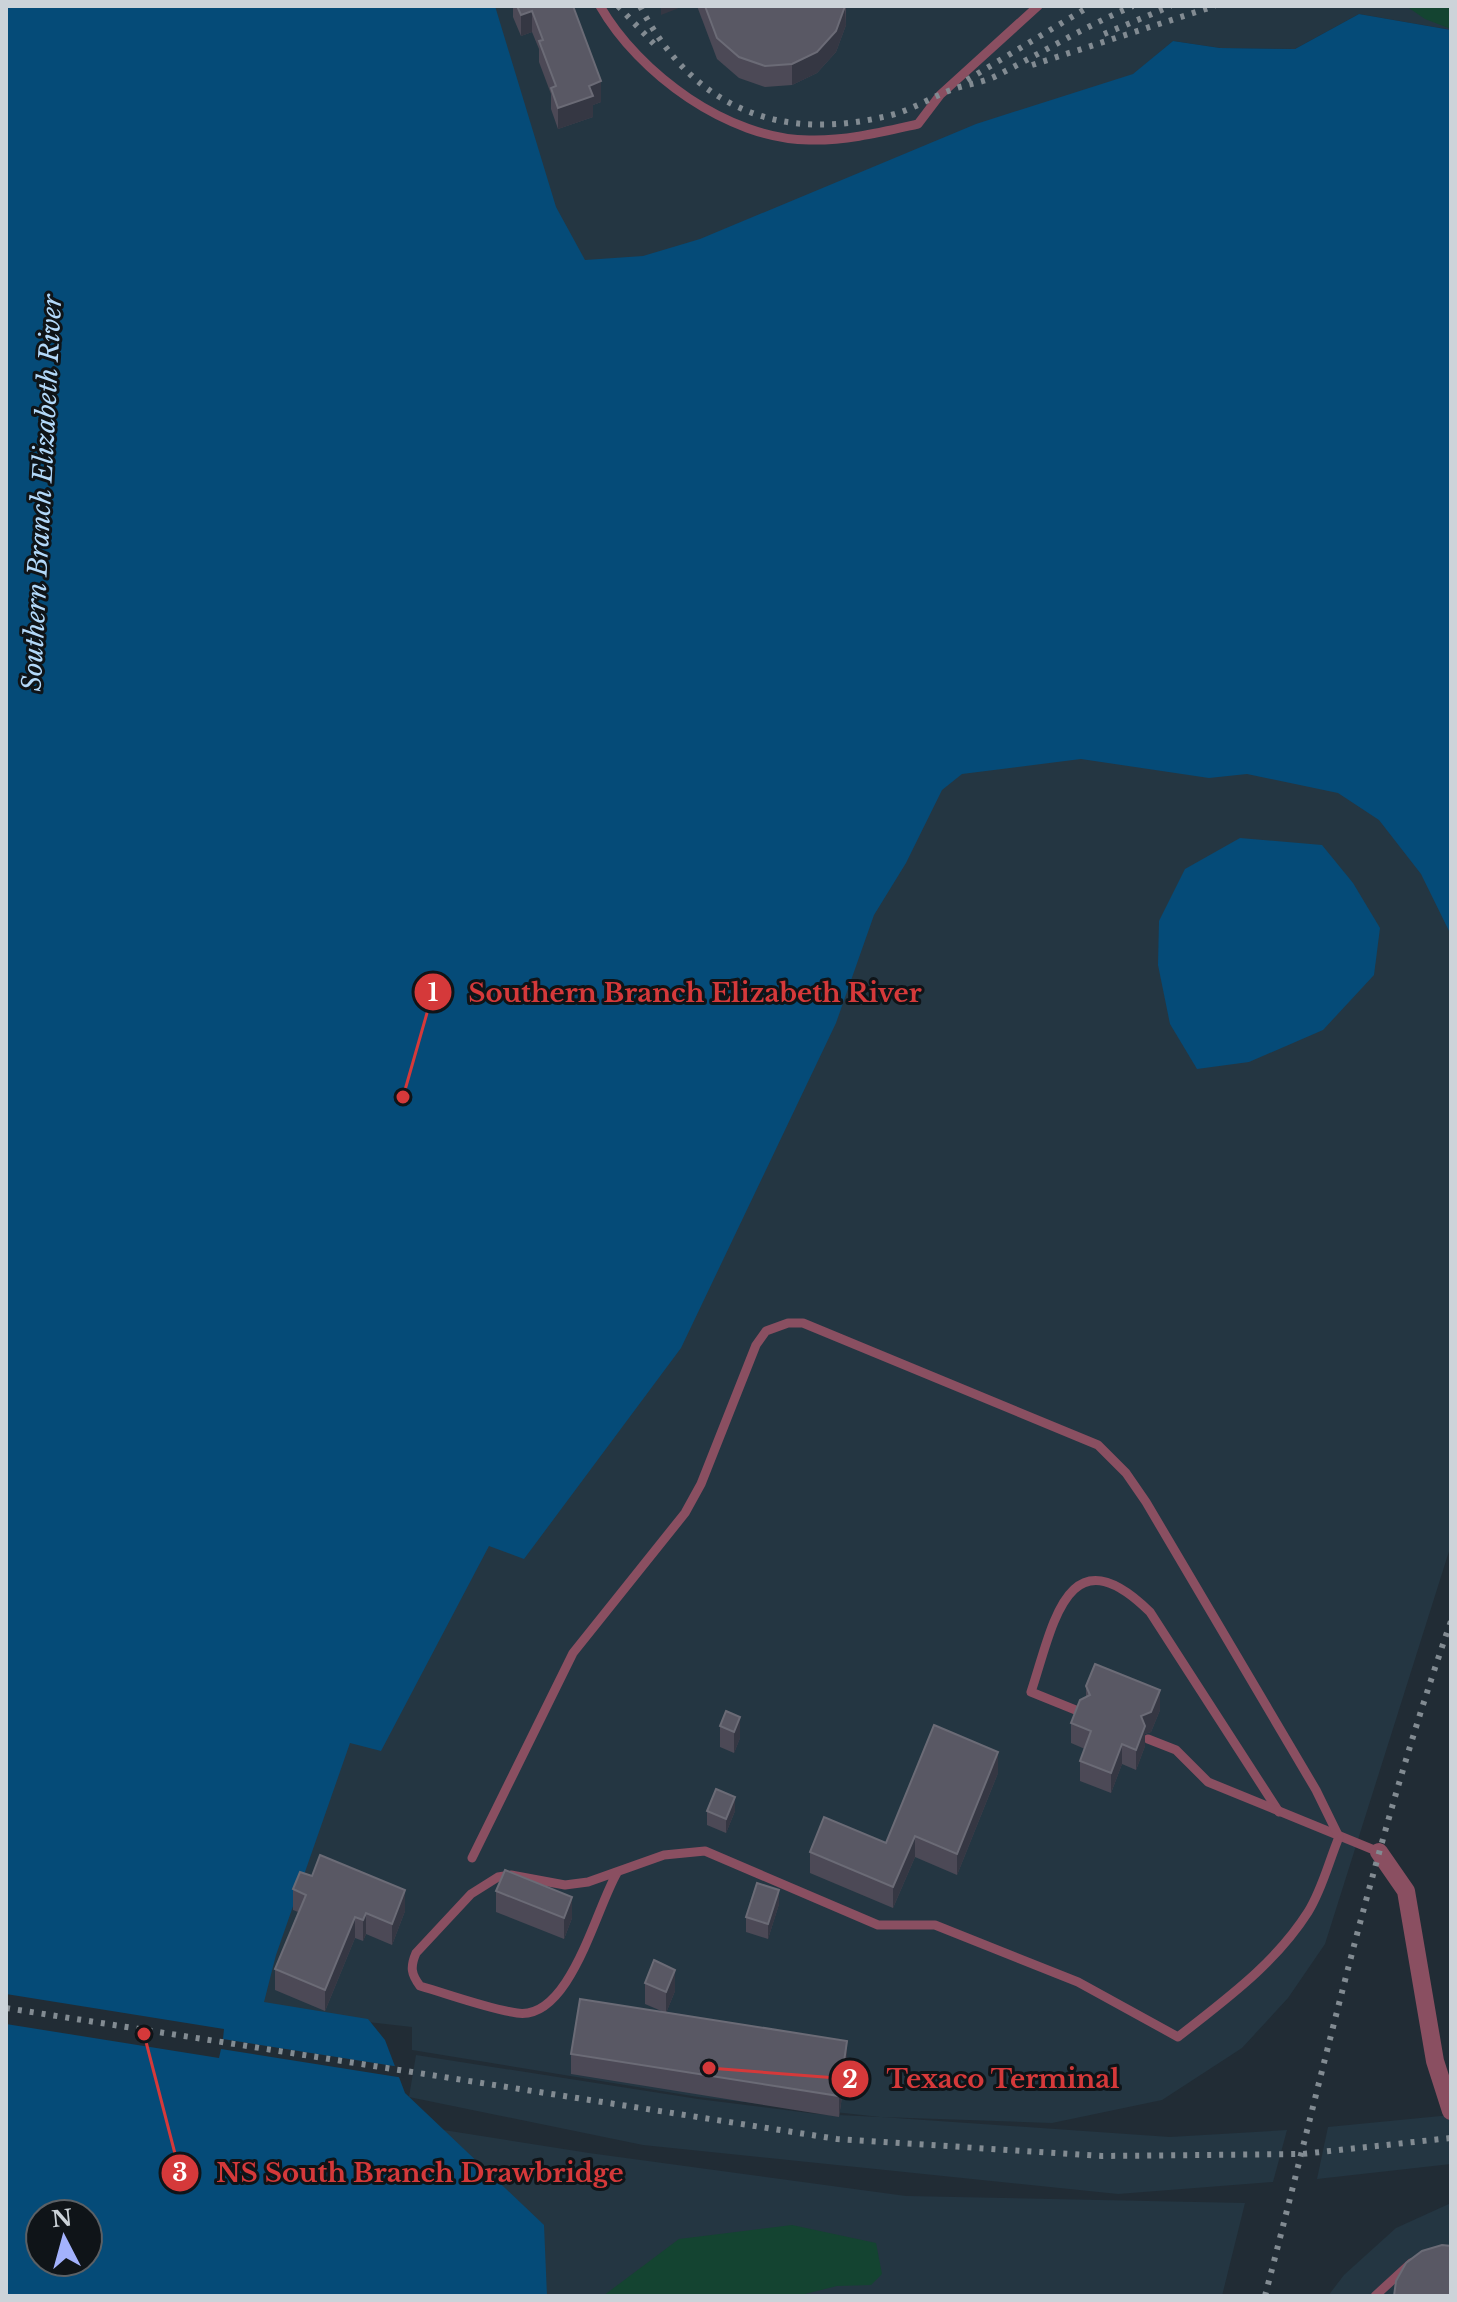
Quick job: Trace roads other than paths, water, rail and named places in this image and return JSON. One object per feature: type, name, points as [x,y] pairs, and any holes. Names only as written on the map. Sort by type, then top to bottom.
[{"type":"street","points":[[1379,1852],[1406,1891],[1435,2061],[1451,2111]]},
{"type":"lane","points":[[600,6],[642,61],[699,103],[749,129],[806,140],[852,138],[918,124],[940,95],[1038,6]]},
{"type":"lane","points":[[472,1858],[573,1653],[685,1513],[726,1426],[756,1345],[766,1331],[788,1323],[803,1323],[1098,1445],[1126,1473],[1146,1502],[1316,1790],[1339,1837],[1309,1910],[1284,1942],[1258,1974],[1178,2037],[1078,1982],[935,1925],[878,1925],[705,1851],[664,1855],[617,1873],[565,1885],[511,1875],[483,1884],[416,1953],[411,1965],[413,1976],[420,1986],[517,2013],[544,2005],[559,1992],[575,1967],[605,1893],[617,1873]]},
{"type":"lane","points":[[1083,1713],[1031,1692],[1062,1601],[1080,1584],[1097,1579],[1113,1582],[1128,1590],[1150,1612],[1279,1812]]},
{"type":"lane","points":[[1148,1739],[1176,1750],[1208,1782],[1379,1852]]},
{"type":"lane","points":[[1375,2296],[1410,2263],[1424,2258]]},
{"type":"water","name":"Southern Branch Elizabeth River","points":[[6,6],[495,6],[556,207],[585,260],[643,256],[700,239],[976,124],[1133,74],[1173,41],[1220,48],[1295,49],[1359,14],[1451,30],[1451,935],[1421,874],[1379,820],[1338,793],[1247,774],[1209,778],[1081,759],[962,774],[942,790],[906,863],[874,915],[836,1023],[681,1348],[524,1559],[489,1546],[381,1751],[350,1743],[276,1955],[264,2002],[368,2019],[385,2040],[405,2093],[544,2225],[547,2296],[6,2296]]},
{"type":"water","points":[[1240,838],[1322,845],[1353,883],[1380,928],[1374,975],[1323,1030],[1249,1062],[1197,1069],[1170,1024],[1158,965],[1159,921],[1185,869]]},
{"type":"railway","points":[[618,6],[654,44]]},
{"type":"railway","points":[[640,6],[662,42],[687,71],[715,94],[746,111],[780,121],[816,125],[854,122],[902,112],[951,90],[992,78],[1133,6]]},
{"type":"railway","points":[[967,80],[1090,6]]},
{"type":"railway","points":[[1104,34],[1171,6]]},
{"type":"railway","points":[[1032,65],[1215,6]]},
{"type":"railway","points":[[1265,2296],[1374,1872],[1423,1704],[1451,1621]]},
{"type":"railway","points":[[6,2008],[837,2139],[1102,2156],[1302,2154],[1451,2138]]},
{"type":"place","name":"Southern Branch Elizabeth River","points":[[403,1097]]},
{"type":"place","name":"NS South Branch Drawbridge","points":[[144,2034]]},
{"type":"place","name":"Texaco Terminal","points":[[709,2068]]}]
